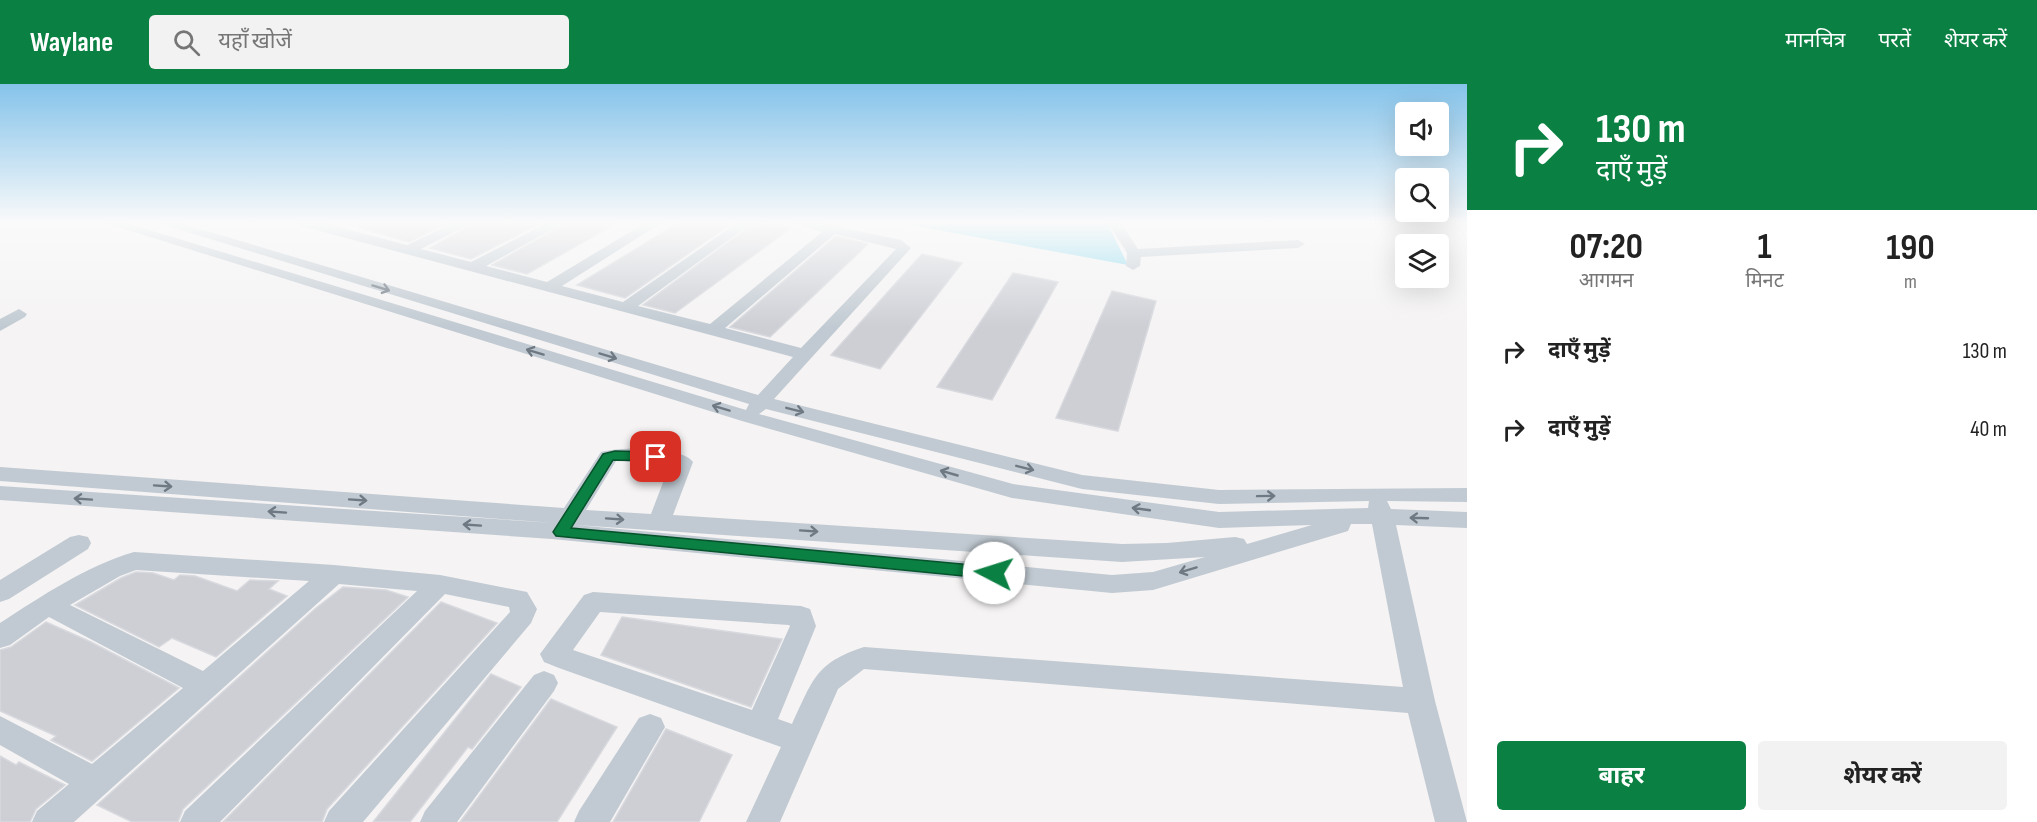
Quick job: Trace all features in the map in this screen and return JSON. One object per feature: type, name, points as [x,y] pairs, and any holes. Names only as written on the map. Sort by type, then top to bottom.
[{"type":"street","points":[[228,257],[756,409],[1082,482],[1220,509],[1375,509],[1467,520]]},
{"type":"street","points":[[271,257],[756,409]]},
{"type":"street","points":[[436,257],[806,355]]},
{"type":"street","points":[[473,267],[492,257]]},
{"type":"street","points":[[549,287],[599,257]]},
{"type":"street","points":[[626,307],[698,257]]},
{"type":"street","points":[[713,330],[799,257]]},
{"type":"street","points":[[756,409],[895,257]]},
{"type":"street","points":[[1132,257],[1133,260],[1159,257]]},
{"type":"street","points":[[0,326],[19,314]]},
{"type":"street","points":[[565,524],[611,455],[676,458],[682,462],[659,522]]},
{"type":"street","points":[[0,474],[565,524],[1112,584],[1154,581],[1239,549],[1375,509],[1467,495]]},
{"type":"street","points":[[0,493],[565,524],[659,522],[1122,553],[1239,549]]},
{"type":"street","points":[[1220,509],[1239,549]]},
{"type":"street","points":[[1375,509],[1420,701],[1452,822]]},
{"type":"street","points":[[0,592],[79,543]]},
{"type":"street","points":[[0,637],[48,605],[111,570],[134,561],[334,574],[440,584],[518,599],[524,609],[522,616],[341,822]]},
{"type":"street","points":[[49,822],[334,574]]},
{"type":"street","points":[[197,822],[440,584]]},
{"type":"street","points":[[760,726],[803,626],[801,616],[593,602],[554,654],[569,660],[760,726],[801,740]]},
{"type":"street","points":[[48,605],[206,686]]},
{"type":"street","points":[[767,821],[827,681],[849,663],[864,658],[1420,701]]},
{"type":"street","points":[[437,822],[544,683]]},
{"type":"street","points":[[591,822],[650,727]]},
{"type":"street","points":[[0,729],[94,782]]},
{"type":"water","points":[[1087,257],[1124,257],[1128,265]]},
{"type":"building","points":[[505,257],[556,257],[527,274],[492,265]]},
{"type":"building","points":[[622,257],[683,257],[625,298],[577,285]]},
{"type":"building","points":[[707,257],[751,257],[675,313],[643,305]]},
{"type":"building","points":[[811,257],[854,257],[770,337],[730,327]]},
{"type":"building","points":[[919,257],[937,257],[962,263],[880,369],[831,355]]},
{"type":"building","points":[[1013,273],[1058,282],[992,400],[937,387]]},
{"type":"building","points":[[1112,291],[1156,301],[1118,431],[1056,418]]},
{"type":"building","points":[[136,572],[153,573],[174,580],[180,575],[195,576],[237,591],[250,580],[278,581],[269,589],[287,596],[216,657],[172,638],[159,647],[75,605],[121,578]]},
{"type":"building","points":[[343,587],[386,590],[408,597],[183,809],[178,822],[132,822],[97,805],[316,608]]},
{"type":"building","points":[[441,602],[497,623],[327,809],[322,822],[223,822]]},
{"type":"building","points":[[622,617],[782,639],[751,707],[601,655]]},
{"type":"building","points":[[46,622],[91,642],[179,688],[92,761],[51,740],[56,736],[0,711],[0,650],[11,647]]},
{"type":"building","points":[[491,674],[521,687],[472,749],[468,747],[410,822],[373,822]]},
{"type":"building","points":[[551,699],[617,727],[557,822],[460,822]]},
{"type":"building","points":[[666,729],[732,755],[699,822],[613,822]]},
{"type":"building","points":[[0,756],[16,765],[19,762],[65,785],[36,809],[30,822],[0,822]]},
{"type":"route","points":[[656,457],[611,455],[608,457],[561,532],[994,573]]}]
